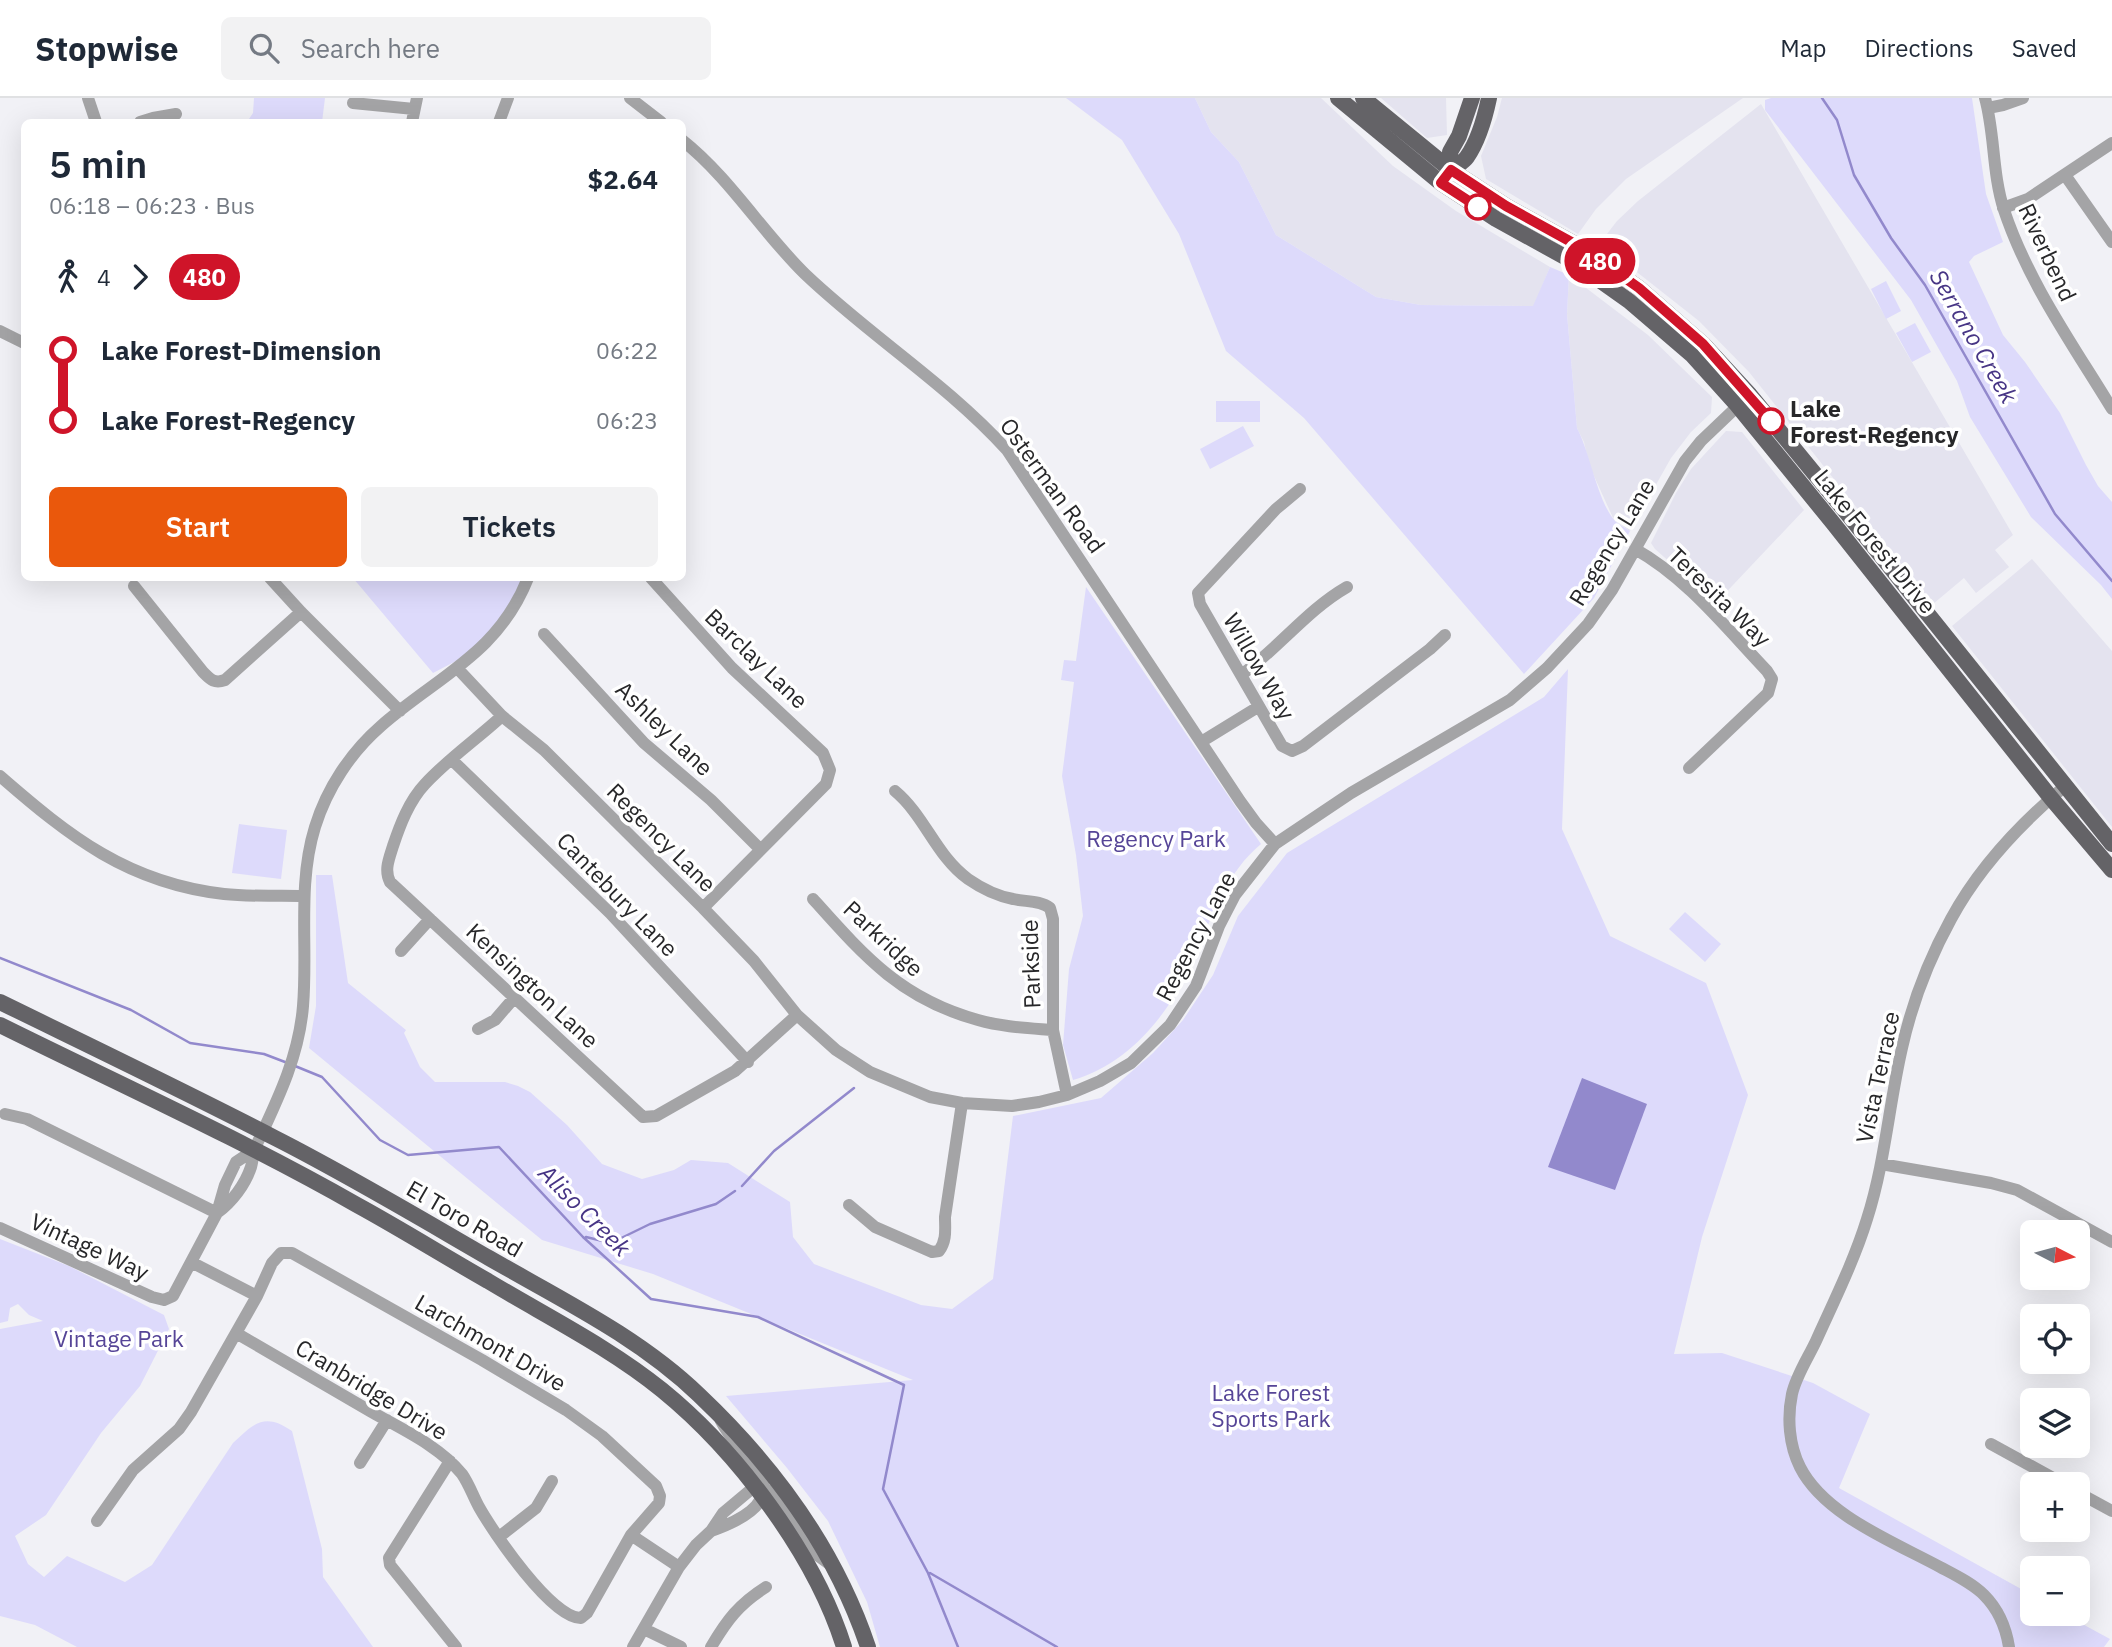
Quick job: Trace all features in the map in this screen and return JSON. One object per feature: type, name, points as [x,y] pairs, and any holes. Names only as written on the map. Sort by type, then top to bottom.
[{"type":"main road","name":"Lake Forest Drive","points":[[1338,98],[1446,176],[1584,249],[1639,288],[1703,344],[1743,400],[2051,798],[2112,870]]},
{"type":"main road","name":"Lake Forest Drive","points":[[1363,98],[1446,176]]},
{"type":"main road","points":[[1446,176],[1450,152],[1460,136],[1472,98]]},
{"type":"main road","points":[[1446,176],[1466,159],[1489,98]]},
{"type":"main road","name":"Lake Forest Drive","points":[[1743,400],[2112,844]]},
{"type":"main road","name":"El Toro Road","points":[[0,1002],[263,1132],[390,1200],[635,1344],[697,1393],[763,1462],[800,1511],[833,1567],[868,1647]]},
{"type":"main road","name":"El Toro Road","points":[[0,1025],[254,1150],[356,1204],[623,1361],[691,1416],[760,1491],[818,1583],[844,1647]]},
{"type":"street","points":[[89,98],[95,119]]},
{"type":"street","points":[[500,119],[509,98]]},
{"type":"street","points":[[630,98],[657,119]]},
{"type":"street","points":[[1986,103],[2003,105],[2024,98]]},
{"type":"street","points":[[353,103],[414,110]]},
{"type":"street","name":"Riverbend","points":[[1986,103],[1992,155],[2003,208],[2025,262],[2055,317],[2112,409]]},
{"type":"street","points":[[150,119],[176,114]]},
{"type":"street","name":"Osterman Road","points":[[686,143],[711,165],[805,274],[964,407],[1007,450],[1256,823],[1275,844]]},
{"type":"street","points":[[2003,208],[2028,199],[2112,143]]},
{"type":"street","points":[[2065,175],[2112,242]]},
{"type":"street","points":[[1,334],[21,342]]},
{"type":"street","name":"Regency Lane","points":[[458,669],[502,716],[544,750],[703,908],[754,961],[797,1015],[836,1050],[870,1072],[930,1097],[962,1103],[1012,1106],[1067,1095],[1100,1081],[1131,1063],[1170,1026],[1196,986],[1219,926],[1235,895],[1275,844],[1351,793],[1510,700],[1527,687],[1588,624],[1612,590],[1685,461],[1700,441],[1743,400]]},
{"type":"street","name":"Willow Way","points":[[1300,489],[1276,509],[1198,593],[1200,604],[1282,746],[1292,751],[1303,746],[1419,658],[1445,635]]},
{"type":"street","name":"Teresita Way","points":[[1635,550],[1688,588],[1772,679],[1769,693],[1689,768]]},
{"type":"street","points":[[273,581],[400,711]]},
{"type":"street","points":[[97,1521],[134,1470],[179,1429],[257,1296],[191,1262],[217,1213],[225,1185],[236,1162],[254,1150],[285,1086],[298,1040],[303,1009],[304,896],[311,842],[319,814],[331,789],[355,753],[381,726],[458,669],[489,641],[526,581]]},
{"type":"street","name":"Barclay Lane","points":[[654,581],[732,668],[823,753],[830,770],[826,784],[760,849]]},
{"type":"street","points":[[134,586],[203,672],[218,683],[225,680],[301,612]]},
{"type":"street","points":[[1241,675],[1264,659],[1324,600],[1347,587]]},
{"type":"street","name":"Ashley Lane","points":[[544,634],[644,743],[711,800],[760,849]]},
{"type":"street","points":[[1201,742],[1258,707]]},
{"type":"street","points":[[452,760],[502,716]]},
{"type":"street","name":"Kensington Lane","points":[[452,760],[424,785],[410,805],[388,860],[386,873],[390,882],[640,1116],[656,1116],[748,1062]]},
{"type":"street","name":"Cantebury Lane","points":[[452,760],[610,913],[748,1062]]},
{"type":"street","points":[[0,776],[68,834],[110,859],[149,876],[180,886],[224,894],[304,896]]},
{"type":"street","name":"Vista Terrace","points":[[2009,1647],[2004,1625],[1985,1595],[1968,1582],[1860,1523],[1829,1503],[1812,1486],[1791,1445],[1789,1420],[1792,1393],[1856,1250],[1873,1200],[1902,1044],[1926,970],[1951,920],[1976,880],[2008,841],[2064,787]]},
{"type":"street","name":"Parkside","points":[[895,791],[914,809],[946,857],[969,879],[1006,897],[1050,908],[1053,919],[1053,1030],[1067,1095]]},
{"type":"street","points":[[703,908],[760,849]]},
{"type":"street","name":"Parkridge","points":[[813,899],[863,955],[915,996],[981,1021],[1053,1030]]},
{"type":"street","points":[[401,951],[430,919]]},
{"type":"street","points":[[478,1028],[495,1020],[514,998]]},
{"type":"street","points":[[748,1062],[797,1015]]},
{"type":"street","points":[[849,1205],[874,1227],[932,1252],[939,1251],[946,1234],[945,1216],[962,1103]]},
{"type":"street","points":[[5,1114],[27,1119],[217,1213]]},
{"type":"street","points":[[1881,1164],[2017,1191],[2112,1242]]},
{"type":"street","name":"Vintage Way","points":[[0,1228],[164,1300],[173,1296],[191,1262]]},
{"type":"street","name":"Larchmont Drive","points":[[257,1296],[272,1263],[281,1254],[292,1253],[566,1410],[602,1436],[656,1486],[660,1496],[659,1503],[631,1535]]},
{"type":"street","name":"Cranbridge Drive","points":[[236,1333],[387,1420],[450,1461],[464,1476],[480,1508],[541,1594],[571,1617],[581,1618],[587,1613],[631,1535]]},
{"type":"street","points":[[633,1647],[679,1567],[696,1545],[711,1531],[723,1513],[760,1491],[760,1473],[729,1437],[719,1415]]},
{"type":"street","points":[[360,1463],[387,1420]]},
{"type":"street","points":[[1990,1444],[2041,1472]]},
{"type":"street","points":[[450,1461],[389,1558],[390,1565],[456,1647]]},
{"type":"street","points":[[499,1537],[536,1508],[552,1481]]},
{"type":"street","name":"El Toro Road","points":[[760,1491],[771,1491],[785,1506],[814,1553],[833,1567]]},
{"type":"street","points":[[2090,1499],[2112,1511]]},
{"type":"street","points":[[631,1535],[679,1567]]},
{"type":"street","points":[[711,1647],[727,1621],[744,1601],[766,1587]]},
{"type":"street","points":[[644,1629],[681,1647]]},
{"type":"shaded area","points":[[1195,98],[1321,98],[1393,166],[1456,211],[1550,267],[1534,306],[1421,305],[1376,297],[1276,235],[1239,162],[1211,132]]},
{"type":"shaded area","points":[[1381,98],[1446,98],[1447,135],[1427,138]]},
{"type":"shaded area","points":[[1502,98],[1743,98],[1626,179],[1596,209],[1578,234],[1486,179],[1481,156]]},
{"type":"shaded area","points":[[1761,104],[2013,535],[1995,550],[2009,567],[1976,593],[1964,578],[1933,604],[1749,372],[1699,321],[1600,243],[1617,221],[1638,201]]},
{"type":"shaded area","points":[[1569,275],[1648,335],[1712,397],[1711,413],[1691,432],[1671,458],[1630,531],[1614,520],[1589,465],[1584,442],[1577,428],[1567,314]]},
{"type":"shaded area","points":[[1726,431],[1742,432],[1804,510],[1716,603],[1651,543],[1691,469]]},
{"type":"shaded area","points":[[2032,559],[2112,651],[2112,827],[1952,626]]},
{"type":"shaded area","points":[[1582,1078],[1647,1104],[1615,1190],[1548,1167]]},
{"type":"green space","points":[[254,98],[325,98],[322,119],[249,119],[253,113]]},
{"type":"green space","points":[[1066,98],[1195,98],[1211,132],[1239,162],[1276,235],[1376,297],[1421,305],[1533,306],[1550,267],[1569,275],[1567,314],[1577,428],[1604,503],[1616,522],[1630,531],[1594,598],[1524,674],[1304,418],[1226,351],[1179,234],[1122,140]]},
{"type":"green space","points":[[1972,98],[1986,194],[2003,242],[1974,256],[1969,262],[2003,335],[2060,413],[2098,486],[2112,502],[2112,599],[2031,517],[1970,417],[1957,381],[1911,300],[1765,110],[1765,100]]},
{"type":"green space","points":[[1886,281],[1901,311],[1886,319],[1871,289]]},
{"type":"green space","points":[[1915,323],[1931,352],[1912,362],[1896,333]]},
{"type":"green space","points":[[1216,401],[1260,401],[1260,422],[1216,422]]},
{"type":"green space","points":[[1243,426],[1254,446],[1210,469],[1200,449]]},
{"type":"green space","points":[[356,581],[526,581],[483,647],[433,673]]},
{"type":"green space","name":"Regency Park","points":[[1086,587],[1261,844],[1249,855],[1230,881],[1187,975],[1163,1014],[1132,1047],[1114,1061],[1073,1080],[1063,1045],[1069,969],[1083,916],[1076,855],[1062,776],[1074,682],[1061,680],[1064,660],[1076,661]]},
{"type":"green space","name":"Lake Forest Sports Park","points":[[1568,669],[1562,829],[1610,936],[1706,983],[1748,1095],[1702,1237],[1674,1354],[1722,1353],[1813,1383],[1870,1414],[1839,1488],[2020,1588],[2020,1626],[2086,1626],[2110,1639],[2104,1647],[880,1647],[867,1602],[828,1521],[726,1396],[913,1380],[653,1274],[542,1240],[309,1048],[316,1006],[316,875],[332,875],[348,983],[406,1030],[404,1033],[420,1067],[435,1082],[505,1082],[518,1086],[530,1092],[567,1125],[602,1164],[642,1179],[674,1170],[691,1160],[728,1163],[790,1202],[793,1237],[814,1264],[921,1305],[952,1309],[993,1279],[1013,1116],[1101,1098],[1153,1053],[1183,1020],[1213,975],[1238,916],[1287,853],[1544,697]]},
{"type":"green space","points":[[239,824],[287,830],[281,879],[232,873]]},
{"type":"green space","points":[[1685,912],[1721,944],[1705,962],[1669,929]]},
{"type":"green space","name":"Vintage Park","points":[[0,1239],[69,1266],[164,1315],[169,1329],[140,1386],[101,1433],[46,1515],[15,1536],[28,1564],[44,1577],[67,1556],[125,1582],[152,1565],[233,1443],[254,1425],[274,1422],[292,1431],[322,1549],[323,1577],[373,1647],[77,1647],[35,1625],[0,1616],[0,1329],[43,1321],[29,1315],[18,1304],[10,1308],[8,1321],[0,1323]]},
{"type":"waterway","name":"Serrano Creek","points":[[1822,98],[1837,120],[1854,175],[1891,238],[1925,285],[2055,514],[2112,581]]},
{"type":"waterway","name":"Aliso Creek","points":[[0,958],[131,1010],[190,1043],[264,1054],[285,1062]]},
{"type":"waterway","name":"Aliso Creek","points":[[295,1066],[322,1077],[380,1140],[408,1155],[499,1147],[583,1237],[651,1299],[758,1317],[904,1385],[883,1489],[928,1573],[958,1647]]},
{"type":"waterway","points":[[742,1186],[774,1151],[854,1088]]},
{"type":"waterway","points":[[586,1237],[611,1243],[650,1224],[716,1204],[735,1191]]},
{"type":"waterway","points":[[930,1573],[1057,1647]]},
{"type":"bus line","name":"480","points":[[1478,207],[1441,183],[1451,170],[1506,206],[1584,249],[1639,288],[1703,344],[1771,421]]},
{"type":"place","name":"Lake Forest-Regency","points":[[1771,421]]}]
